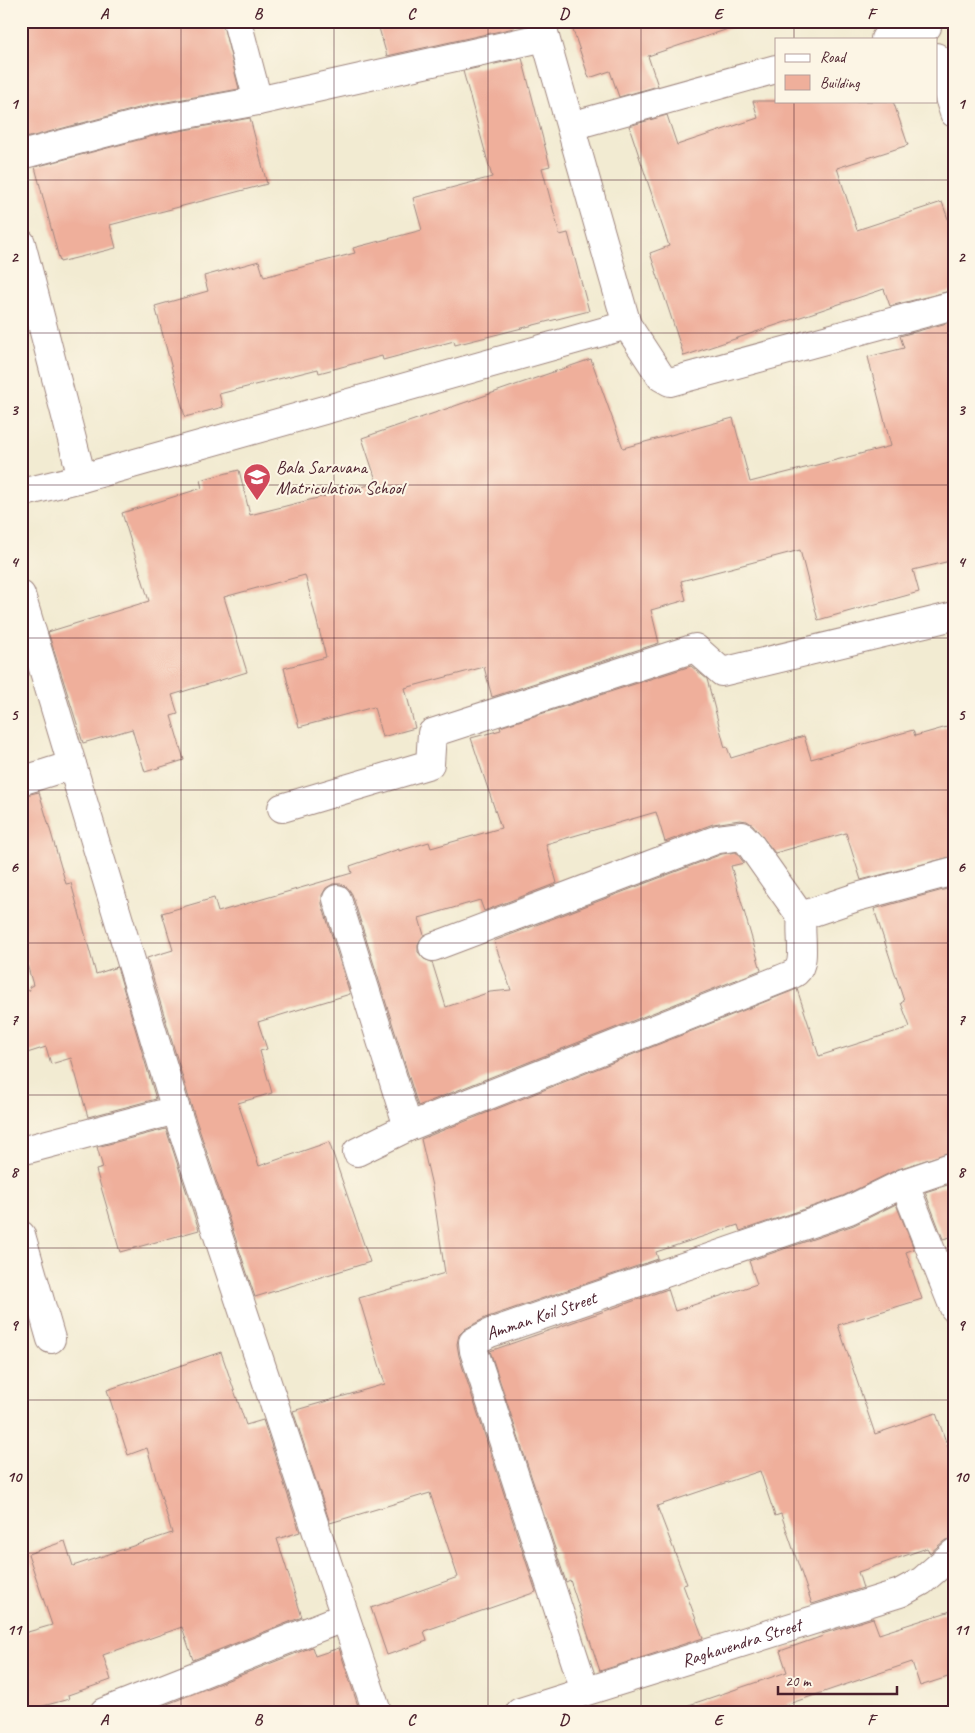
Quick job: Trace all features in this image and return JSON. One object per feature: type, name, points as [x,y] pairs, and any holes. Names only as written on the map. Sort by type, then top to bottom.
[{"type":"street","points":[[237,21],[258,101]]},
{"type":"street","points":[[21,155],[154,120],[258,101],[543,29],[627,325],[661,377],[670,382],[954,305]]},
{"type":"street","points":[[889,38],[928,29]]},
{"type":"street","points":[[938,63],[954,113]]},
{"type":"street","points":[[571,126],[775,69]]},
{"type":"street","points":[[21,243],[82,478]]},
{"type":"street","points":[[21,493],[82,478],[627,325]]},
{"type":"street","points":[[21,596],[176,1110],[377,1712]]},
{"type":"street","points":[[282,808],[430,764],[432,733],[696,648],[722,672],[954,616]]},
{"type":"street","points":[[21,781],[72,765]]},
{"type":"street","points":[[358,1152],[408,1126],[752,991],[795,972],[800,966],[802,955],[800,928],[802,918],[749,843],[742,836],[734,836],[718,839],[433,947]]},
{"type":"street","points":[[802,918],[810,913],[857,897],[954,871]]},
{"type":"street","points":[[337,899],[408,1126]]},
{"type":"street","points":[[21,1151],[176,1110]]},
{"type":"street","name":"Amman Koil Street","points":[[585,1691],[476,1357],[473,1342],[490,1333],[849,1210],[904,1182],[954,1166]]},
{"type":"street","points":[[904,1182],[954,1308]]},
{"type":"street","points":[[21,1235],[51,1339]]},
{"type":"street","name":"Raghavendra Street","points":[[520,1712],[900,1593],[922,1581],[954,1553]]},
{"type":"street","points":[[104,1712],[345,1617]]},
{"type":"building","points":[[21,21],[222,21],[239,89],[150,105],[26,138],[21,121]]},
{"type":"building","points":[[377,21],[512,21],[514,28],[387,56]]},
{"type":"building","points":[[570,21],[733,21],[734,27],[648,56],[658,86],[619,97],[610,71],[589,78]]},
{"type":"building","points":[[522,58],[550,166],[542,168],[560,235],[568,233],[589,311],[455,345],[454,341],[383,360],[382,356],[319,373],[318,369],[219,394],[223,407],[185,417],[155,306],[208,291],[204,276],[259,261],[264,277],[355,253],[353,248],[422,230],[413,198],[492,177],[463,71]]},
{"type":"building","points":[[753,101],[893,102],[908,145],[837,168],[857,230],[942,202],[954,236],[954,290],[890,306],[884,289],[684,356],[650,253],[669,246],[629,126],[667,115],[677,145],[758,118]]},
{"type":"building","points":[[250,118],[267,184],[110,225],[116,248],[60,262],[35,167],[157,135]]},
{"type":"building","points":[[954,321],[954,560],[913,570],[919,592],[818,620],[800,550],[681,581],[686,600],[651,610],[659,643],[492,697],[484,667],[405,688],[415,728],[382,737],[374,707],[299,727],[284,668],[326,657],[305,575],[224,597],[247,672],[172,695],[178,714],[171,716],[184,760],[145,772],[132,729],[83,743],[48,632],[149,601],[122,513],[202,488],[200,480],[239,470],[250,515],[377,483],[362,438],[591,359],[623,448],[733,418],[750,482],[891,446],[868,357],[904,348],[900,336]]},
{"type":"building","points":[[691,666],[707,679],[725,748],[727,747],[731,758],[804,736],[811,759],[913,730],[915,736],[954,725],[954,856],[861,880],[846,833],[775,853],[753,825],[747,821],[740,820],[713,824],[665,842],[656,812],[546,844],[557,883],[484,911],[480,900],[419,918],[424,935],[418,944],[418,952],[424,959],[432,962],[446,1007],[490,992],[511,990],[494,941],[722,854],[736,852],[744,863],[731,866],[761,970],[418,1106],[352,894],[348,888],[341,884],[333,884],[326,888],[322,895],[322,904],[350,994],[258,1022],[267,1049],[260,1051],[272,1093],[238,1103],[259,1166],[329,1142],[370,1262],[255,1297],[191,1105],[147,958],[173,950],[162,913],[214,898],[218,912],[352,873],[350,866],[399,849],[399,851],[429,842],[431,848],[501,828],[471,738],[501,730],[500,727]]},
{"type":"building","points":[[39,792],[66,884],[71,883],[96,974],[117,967],[156,1099],[88,1117],[71,1058],[51,1064],[46,1047],[21,1055],[21,992],[30,990],[29,987],[33,985],[21,944],[21,796]]},
{"type":"building","points":[[954,887],[954,1151],[898,1169],[843,1196],[740,1231],[738,1225],[656,1252],[658,1259],[485,1318],[465,1329],[459,1335],[457,1344],[459,1356],[536,1592],[424,1631],[427,1641],[387,1655],[371,1608],[458,1577],[430,1493],[330,1523],[293,1411],[385,1384],[359,1298],[445,1273],[432,1186],[421,1139],[797,989],[819,1056],[910,1027],[901,1003],[904,1001],[874,909]]},
{"type":"building","points":[[166,1129],[199,1230],[120,1252],[96,1170],[103,1168],[97,1147]]},
{"type":"building","points":[[954,1183],[954,1236],[943,1239],[925,1192]]},
{"type":"building","points":[[896,1204],[914,1249],[906,1252],[922,1299],[838,1325],[875,1434],[936,1413],[954,1465],[954,1538],[944,1541],[930,1553],[927,1548],[858,1572],[863,1588],[812,1604],[781,1514],[775,1516],[760,1471],[657,1506],[687,1584],[683,1585],[703,1638],[600,1671],[570,1580],[566,1582],[490,1351],[668,1289],[675,1311],[757,1284],[749,1261],[854,1225]]},
{"type":"building","points":[[221,1352],[246,1425],[263,1420],[300,1532],[277,1539],[302,1617],[193,1660],[182,1627],[103,1655],[111,1680],[68,1695],[69,1699],[21,1712],[21,1634],[52,1625],[28,1554],[65,1541],[73,1566],[172,1533],[147,1448],[128,1455],[107,1390]]},
{"type":"building","points":[[954,1610],[954,1675],[920,1686],[912,1662],[765,1712],[687,1712],[686,1706],[787,1672],[780,1651],[823,1636],[822,1634],[873,1618],[879,1634]]},
{"type":"building","points":[[312,1647],[315,1656],[339,1648],[360,1712],[147,1712]]},
{"type":"place","name":"Bala Saravana Matriculation School","points":[[257,501]]}]
